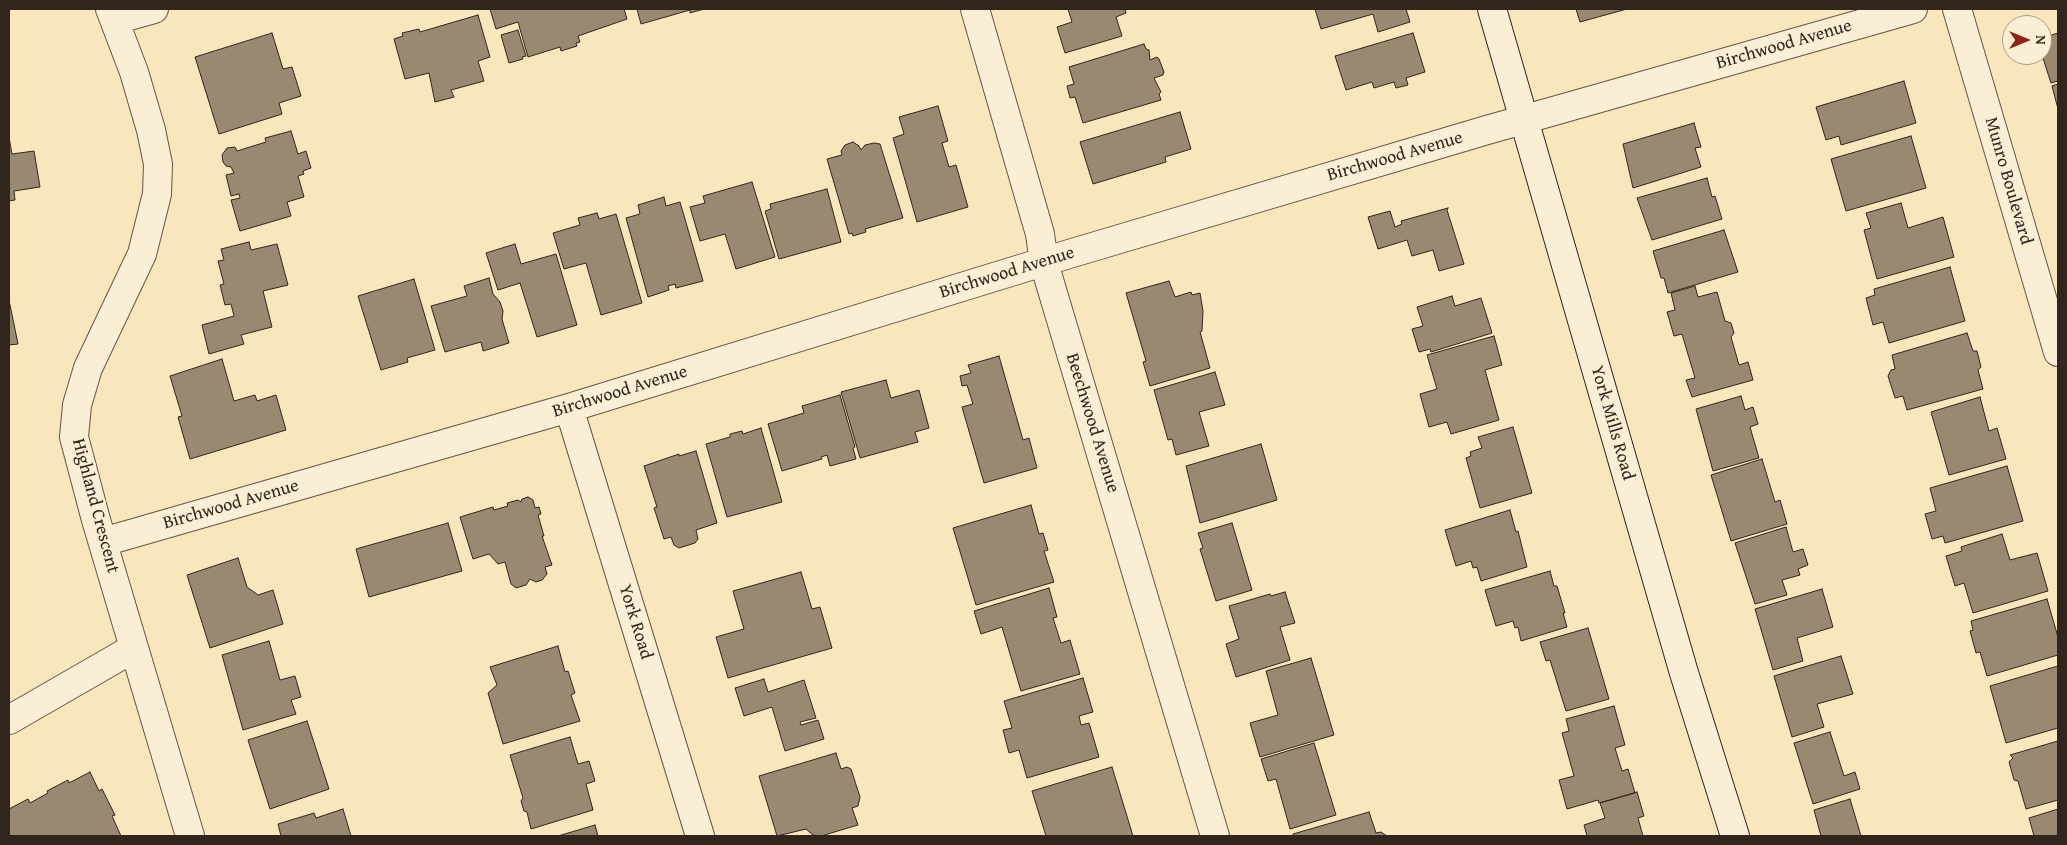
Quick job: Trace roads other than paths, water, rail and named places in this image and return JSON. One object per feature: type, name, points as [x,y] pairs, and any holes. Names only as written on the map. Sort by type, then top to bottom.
[{"type":"street","points":[[112,14],[154,9]]},
{"type":"street","name":"Beechwood Avenue","points":[[975,9],[1040,234],[1044,262],[1215,836]]},
{"type":"street","name":"York Mills Road","points":[[1492,9],[1684,673],[1735,836]]},
{"type":"street","name":"Birchwood Avenue","points":[[103,542],[570,408],[1044,262],[1524,119],[1913,9]]},
{"type":"street","name":"Munro Boulevard","points":[[1957,9],[2058,352]]},
{"type":"street","name":"Highland Crescent","points":[[112,14],[134,72],[151,130],[158,164],[157,194],[142,254],[88,368],[77,405],[74,436],[103,542],[190,836]]},
{"type":"street","name":"York Road","points":[[570,408],[700,836]]},
{"type":"street","points":[[9,720],[134,648]]}]
